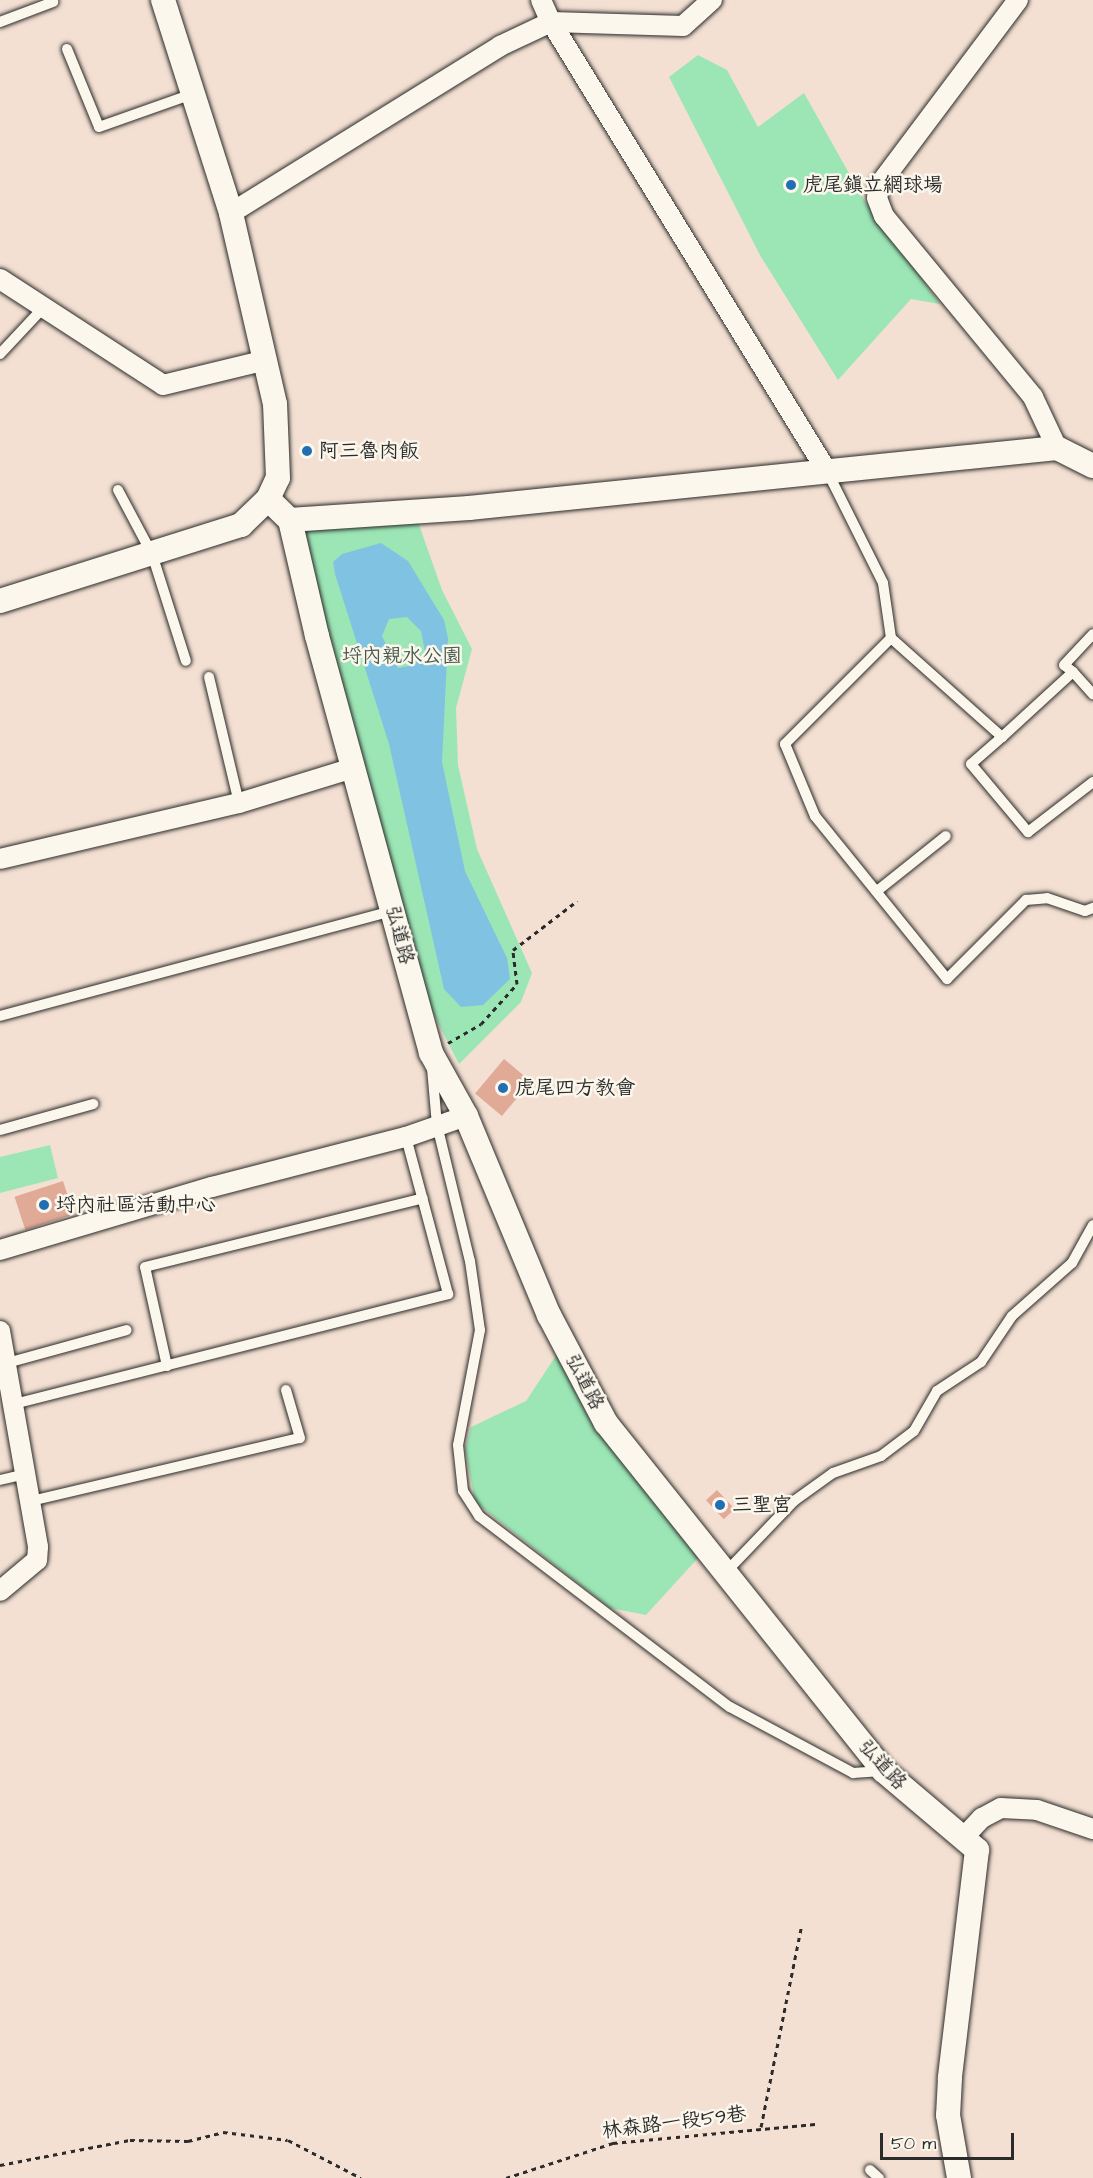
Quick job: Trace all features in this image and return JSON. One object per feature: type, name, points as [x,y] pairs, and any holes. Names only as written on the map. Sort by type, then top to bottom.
[{"type":"street","points":[[0,601],[241,525],[268,499],[278,477],[279,451],[275,404],[262,361],[231,213],[195,93],[163,0]]},
{"type":"street","points":[[540,0],[551,22],[828,473]]},
{"type":"street","points":[[231,213],[501,46],[551,22],[683,26],[712,0]]},
{"type":"street","points":[[1018,0],[880,184],[877,198],[884,216],[1033,397],[1057,448]]},
{"type":"street","points":[[0,279],[163,385],[262,361]]},
{"type":"street","points":[[268,499],[290,520],[828,473],[1057,448],[1093,466]]},
{"type":"street","name":"弘道路","points":[[290,520],[353,768],[431,1053],[466,1116],[549,1315],[606,1423],[724,1574],[884,1771],[977,1850],[950,2078],[948,2115],[959,2178]]},
{"type":"street","points":[[0,859],[239,803],[353,768]]},
{"type":"street","points":[[0,1250],[212,1187],[406,1137],[466,1116]]},
{"type":"street","points":[[0,1331],[31,1501],[37,1560],[0,1591]]},
{"type":"street","points":[[964,1837],[982,1818],[1001,1808],[1036,1809],[1093,1829]]},
{"type":"lane","points":[[0,22],[53,2]]},
{"type":"lane","points":[[67,49],[99,127],[195,93]]},
{"type":"lane","points":[[0,354],[44,308]]},
{"type":"lane","points":[[828,473],[883,583],[891,638],[1002,737]]},
{"type":"lane","points":[[118,490],[152,554],[186,661]]},
{"type":"lane","points":[[1093,634],[1064,665],[1093,694]]},
{"type":"lane","points":[[891,638],[785,744],[815,816],[947,979],[1026,900],[1047,898],[1085,911],[1093,908]]},
{"type":"lane","points":[[1073,672],[971,764],[1028,832],[1093,782]]},
{"type":"lane","points":[[209,677],[239,803]]},
{"type":"lane","points":[[877,891],[946,836]]},
{"type":"lane","points":[[0,1016],[392,911]]},
{"type":"lane","points":[[431,1053],[437,1125],[470,1261],[480,1330],[457,1464],[463,1491],[479,1516],[730,1707],[853,1773],[884,1771]]},
{"type":"lane","points":[[0,1130],[93,1104]]},
{"type":"lane","points":[[14,1404],[448,1294],[406,1137]]},
{"type":"lane","points":[[167,1366],[145,1267],[423,1198]]},
{"type":"lane","points":[[724,1574],[794,1501],[833,1473],[882,1456],[914,1431],[937,1391],[981,1362],[1012,1316],[1072,1263],[1093,1225]]},
{"type":"lane","points":[[7,1363],[127,1330]]},
{"type":"lane","points":[[31,1501],[300,1438],[286,1390]]},
{"type":"lane","points":[[0,1480],[26,1474]]},
{"type":"lane","points":[[870,2170],[879,2178]]},
{"type":"path","points":[[431,1053],[481,1024],[517,984],[513,950],[577,901]]},
{"type":"path","points":[[761,2127],[801,1928]]},
{"type":"path","name":"林森路一段59巷","points":[[506,2178],[612,2143],[761,2127],[815,2124]]},
{"type":"path","points":[[0,2165],[130,2140],[188,2141],[223,2132],[288,2140],[361,2178]]},
{"type":"green space","points":[[698,55],[727,70],[758,127],[804,93],[864,200],[940,304],[911,299],[838,380],[761,257],[669,77]]},
{"type":"green space","name":"埒內親水公園","points":[[417,519],[442,590],[472,649],[456,708],[458,765],[477,849],[532,973],[521,1002],[459,1064],[426,1000],[301,530]]},
{"type":"green space","points":[[50,1145],[58,1178],[0,1193],[0,1157]]},
{"type":"green space","points":[[559,1351],[597,1425],[698,1558],[646,1615],[610,1608],[475,1502],[465,1449],[471,1427],[526,1401]]},
{"type":"water","points":[[381,543],[408,561],[444,620],[448,638],[442,762],[465,871],[507,958],[510,979],[483,1005],[461,1007],[444,989],[389,744],[335,574],[333,562],[342,554]],"holes":[[[407,617],[421,631],[425,652],[414,665],[398,668],[382,636],[389,619]]]},
{"type":"building","name":"虎尾四方教會","points":[[504,1059],[531,1081],[502,1116],[475,1093]]},
{"type":"building","name":"埒內社區活動中心","points":[[63,1181],[74,1214],[25,1230],[14,1197]]},
{"type":"building","name":"三聖宮","points":[[717,1490],[735,1509],[724,1519],[706,1500]]},
{"type":"place","name":"虎尾鎮立網球場","points":[[791,185]]},
{"type":"place","name":"阿三魯肉飯","points":[[307,451]]},
{"type":"place","name":"虎尾四方教會","points":[[503,1088]]},
{"type":"place","name":"埒內社區活動中心","points":[[44,1205]]},
{"type":"place","name":"三聖宮","points":[[720,1505]]}]
